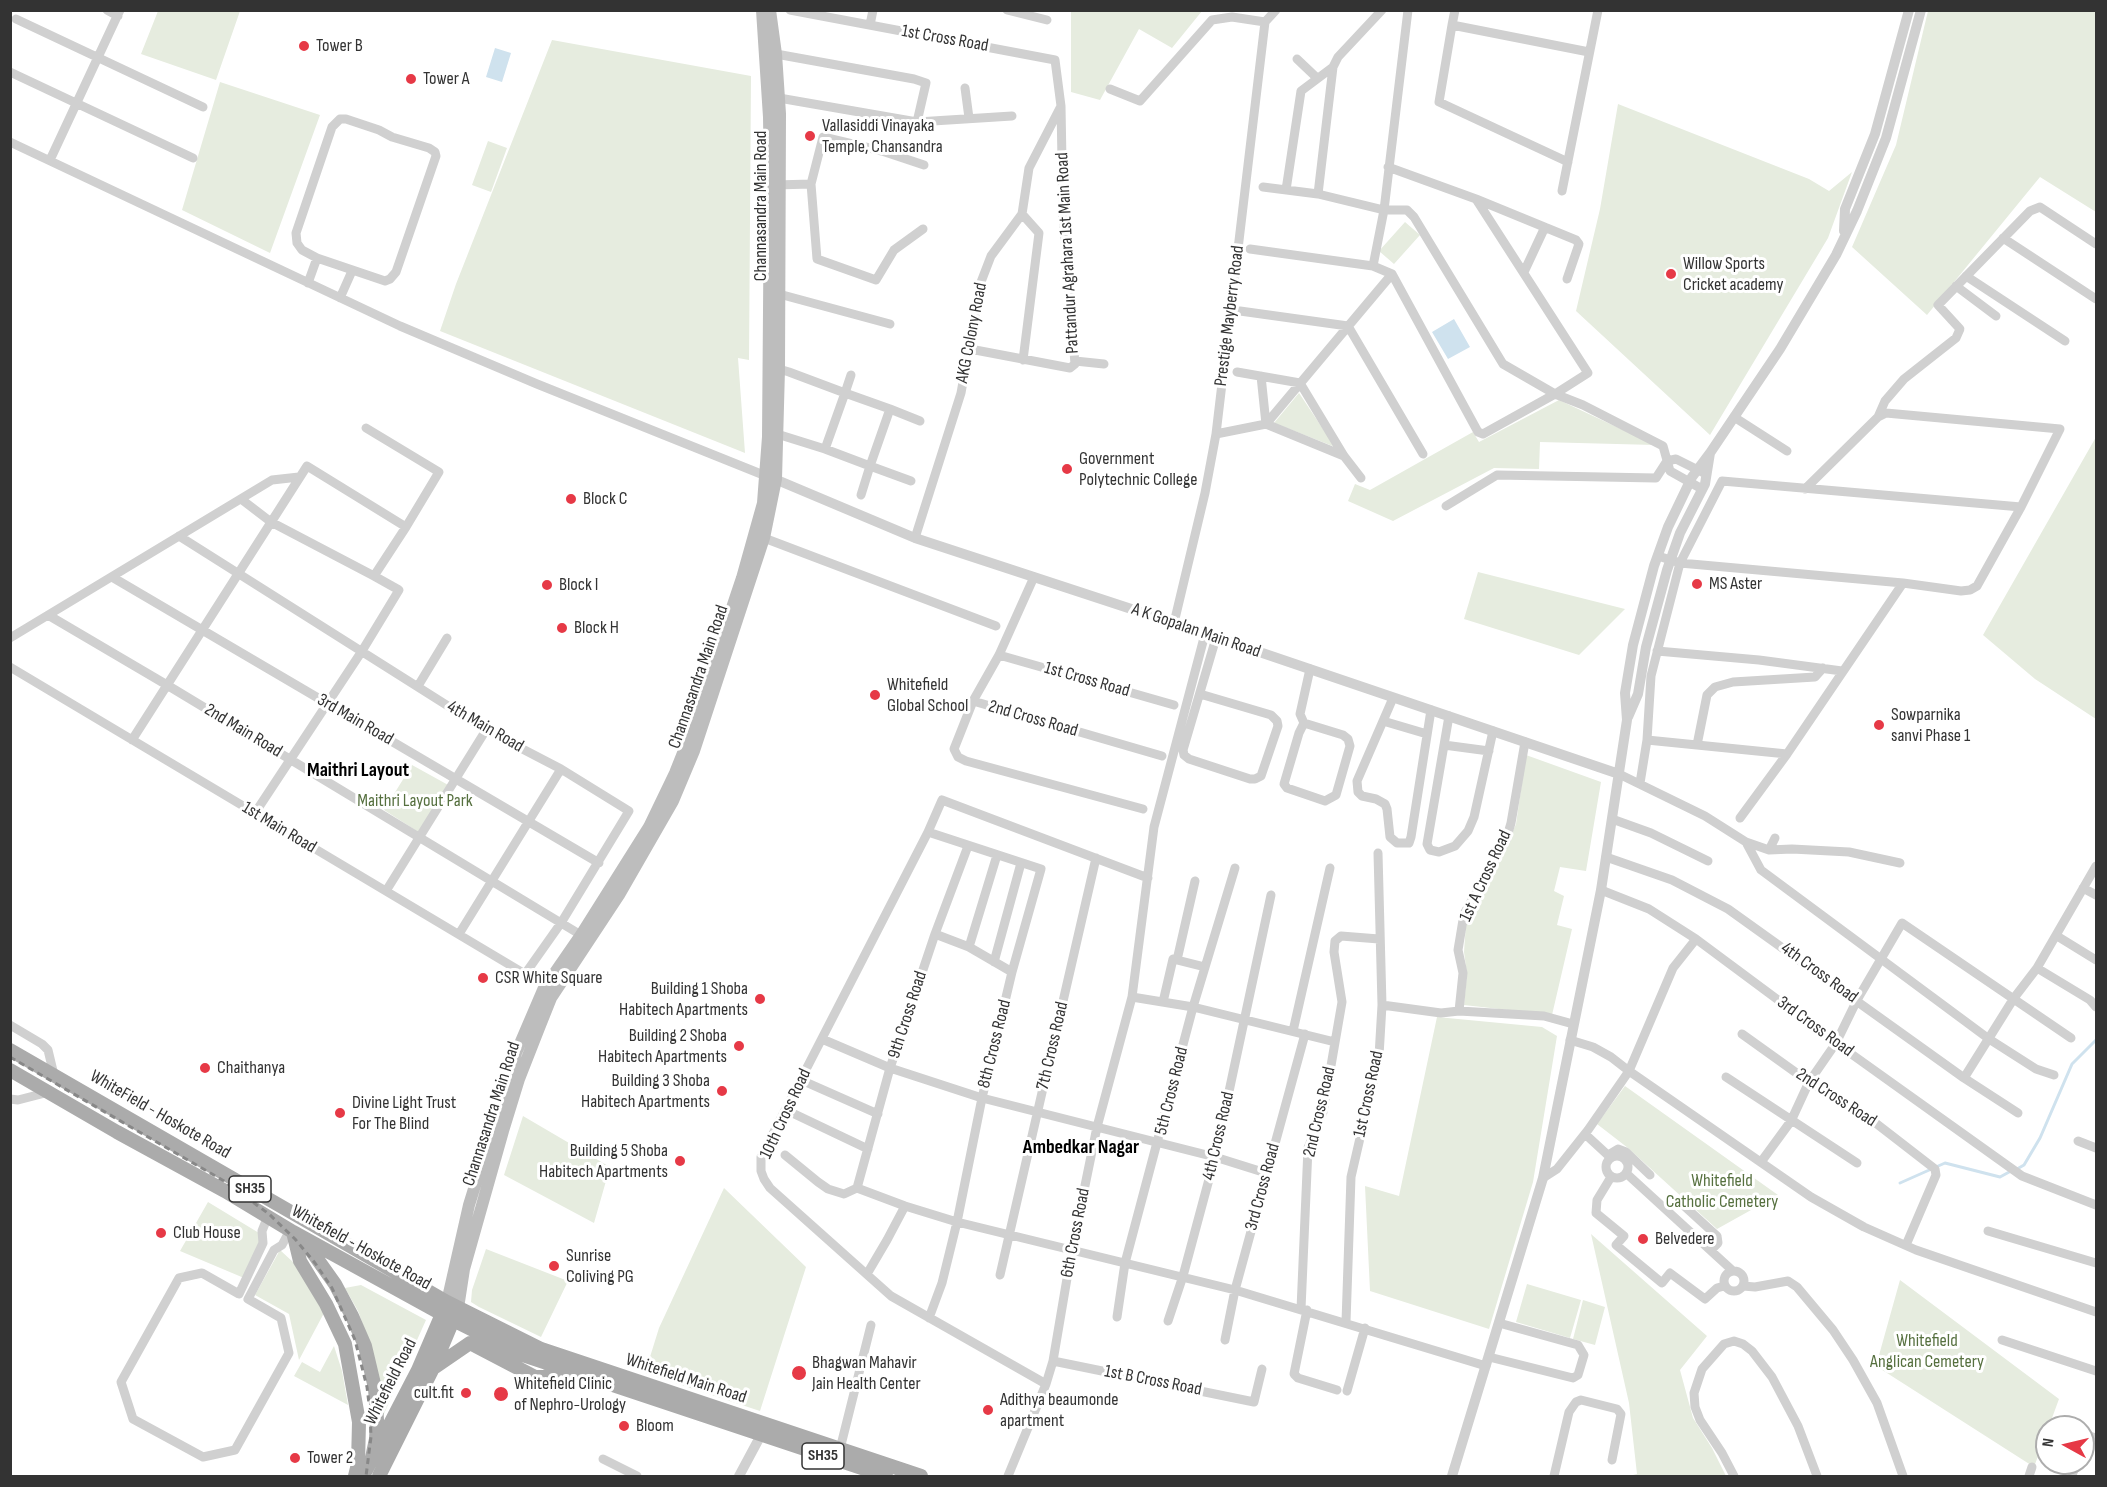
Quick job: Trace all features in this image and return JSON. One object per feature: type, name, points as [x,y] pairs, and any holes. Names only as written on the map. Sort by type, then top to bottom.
[{"type":"main road","name":"Channasandra Main Road","points":[[450,1311],[519,1079],[547,994],[581,936],[673,801],[694,751],[764,538],[777,434],[779,294],[775,185],[762,10]]},
{"type":"main road","name":"Channasandra Main Road","points":[[547,994],[619,895],[643,845],[685,748],[756,533],[771,477],[770,337],[779,98],[770,10]]},
{"type":"main road","name":"WhiteField - Hoskote Road","points":[[10,1050],[450,1311]]},
{"type":"main road","name":"Whitefield - Hoskote Road","points":[[10,1070],[294,1232],[450,1311]]},
{"type":"main road","points":[[294,1232],[335,1284],[365,1346],[375,1388],[377,1420],[372,1458]]},
{"type":"main road","points":[[294,1232],[300,1261],[326,1304],[345,1344],[359,1422],[358,1464],[355,1476]]},
{"type":"main road","name":"Whitefield Main Road","points":[[450,1311],[523,1355],[886,1476]]},
{"type":"main road","name":"Whitefield Main Road","points":[[450,1311],[541,1349],[921,1476]]},
{"type":"main road","name":"Whitefield Road","points":[[379,1476],[433,1368],[450,1311]]},
{"type":"main road","name":"Whitefield Road","points":[[363,1476],[450,1311]]},
{"type":"main road","points":[[433,1368],[470,1343],[535,1377],[552,1374],[558,1368]]},
{"type":"main road","points":[[689,1406],[741,1424],[754,1433]]},
{"type":"street","points":[[50,160],[119,13],[107,10]]},
{"type":"street","name":"1st Cross Road","points":[[790,10],[1055,60],[1061,106]]},
{"type":"street","points":[[870,25],[873,10]]},
{"type":"street","points":[[1007,10],[1047,20]]},
{"type":"street","points":[[1110,88],[1140,101],[1212,20],[1230,14],[1266,22],[1276,10]]},
{"type":"street","points":[[1318,194],[1333,67],[1338,57],[1382,10]]},
{"type":"street","points":[[1373,266],[1384,210],[1408,10]]},
{"type":"street","points":[[1455,10],[1439,102],[1568,162]]},
{"type":"street","points":[[1562,191],[1598,10]]},
{"type":"street","points":[[1844,237],[1845,209],[1875,134],[1909,10]]},
{"type":"street","points":[[1452,1476],[1544,1178],[1601,890],[1627,720],[1625,693],[1633,645],[1658,556],[1668,527],[1689,482],[1780,349],[1836,255],[1857,211],[1886,138],[1921,10]]},
{"type":"street","points":[[16,19],[203,107]]},
{"type":"street","name":"Prestige Mayberry Road","points":[[1174,623],[1205,493],[1216,434],[1266,22]]},
{"type":"street","points":[[1452,25],[1589,52]]},
{"type":"street","points":[[776,54],[926,83],[916,122]]},
{"type":"street","points":[[1297,59],[1317,78]]},
{"type":"street","points":[[1286,190],[1302,91],[1333,67]]},
{"type":"street","points":[[10,72],[193,158]]},
{"type":"street","points":[[965,88],[969,118]]},
{"type":"street","points":[[779,98],[916,122],[1012,116]]},
{"type":"street","name":"AKG Colony Road","points":[[915,538],[961,393],[981,282],[991,256],[1022,214],[1029,168],[1061,106]]},
{"type":"street","name":"Pattandur Agrahara 1st Main Road","points":[[970,349],[1070,368],[1075,364],[1063,217],[1061,106]]},
{"type":"street","points":[[340,119],[346,119],[392,137],[434,149],[436,156],[393,275],[385,281],[317,258],[299,246],[296,233],[334,123],[340,119]]},
{"type":"street","points":[[923,229],[894,250],[876,280],[817,259],[811,184],[823,137],[882,151],[924,165]]},
{"type":"street","points":[[10,142],[400,326],[537,384],[771,477]]},
{"type":"street","points":[[1388,167],[1476,199],[1578,243],[1567,279]]},
{"type":"street","points":[[775,185],[811,184]]},
{"type":"street","points":[[1263,187],[1318,194],[1384,210],[1407,210],[1414,217],[1503,364],[1555,394],[1583,405],[1664,446],[1670,471],[1702,489]]},
{"type":"street","points":[[1250,249],[1373,266],[1392,274],[1478,432],[1483,434],[1588,373],[1476,199]]},
{"type":"street","points":[[1805,489],[1878,417],[1885,401],[1898,386],[1956,338],[1960,329],[1938,305],[2030,211],[2040,207],[2097,244]]},
{"type":"street","points":[[1022,214],[1039,233],[1023,360]]},
{"type":"street","points":[[1524,272],[1545,227]]},
{"type":"street","points":[[2003,238],[2097,299]]},
{"type":"street","points":[[308,283],[317,258]]},
{"type":"street","points":[[340,298],[352,271]]},
{"type":"street","points":[[1266,424],[1392,274]]},
{"type":"street","points":[[1966,276],[2065,341]]},
{"type":"street","points":[[1956,286],[1996,316]]},
{"type":"street","points":[[779,294],[890,324]]},
{"type":"street","points":[[1240,311],[1348,326]]},
{"type":"street","points":[[1348,326],[1423,454]]},
{"type":"street","points":[[1075,361],[1104,364]]},
{"type":"street","points":[[779,369],[920,421]]},
{"type":"street","points":[[1238,372],[1300,383],[1344,456],[1361,478]]},
{"type":"street","points":[[825,449],[851,375]]},
{"type":"street","points":[[1261,376],[1266,424]]},
{"type":"street","points":[[861,495],[890,409]]},
{"type":"street","points":[[1658,556],[1675,562],[1903,583],[1961,591],[1977,586],[2021,507],[2060,429],[1892,413],[1878,417]]},
{"type":"street","points":[[1734,417],[1787,451]]},
{"type":"street","points":[[1216,434],[1266,424],[1344,456]]},
{"type":"street","points":[[366,428],[439,472],[374,576]]},
{"type":"street","points":[[777,434],[825,449],[911,482]]},
{"type":"street","points":[[1641,783],[1647,740],[1651,676],[1680,532],[1708,476],[1710,453]]},
{"type":"street","points":[[1446,506],[1497,476],[1656,478],[1667,462],[1676,459],[1708,476]]},
{"type":"street","points":[[132,740],[307,466],[406,527]]},
{"type":"street","points":[[10,638],[272,480],[299,477]]},
{"type":"street","name":"A K Gopalan Main Road","points":[[771,477],[915,538],[1619,774]]},
{"type":"street","points":[[1627,720],[1638,694],[1646,647],[1675,562],[1722,481],[2021,507]]},
{"type":"street","points":[[241,499],[271,522],[399,590],[328,704],[255,813]]},
{"type":"street","name":"4th Main Road","points":[[179,536],[486,730],[561,769],[629,811],[563,925],[525,974]]},
{"type":"street","points":[[764,538],[996,626]]},
{"type":"street","name":"3rd Main Road","points":[[112,577],[599,863]]},
{"type":"street","points":[[1034,577],[999,655],[973,701],[954,748],[958,757],[1143,809]]},
{"type":"street","points":[[1740,818],[1787,754],[1903,583]]},
{"type":"street","name":"2nd Main Road","points":[[48,615],[581,936]]},
{"type":"street","name":"6th Cross Road","points":[[1008,1476],[1046,1384],[1053,1361],[1072,1249],[1097,1127],[1132,997],[1154,827],[1205,634]]},
{"type":"street","points":[[418,686],[447,638]]},
{"type":"street","points":[[1200,694],[1271,715],[1277,721],[1278,726],[1261,776],[1250,779],[1184,756],[1183,750],[1216,638]]},
{"type":"street","points":[[1657,651],[1759,660],[1842,671]]},
{"type":"street","name":"1st Cross Road","points":[[999,655],[1174,705]]},
{"type":"street","name":"1st Main Road","points":[[10,667],[525,974]]},
{"type":"street","points":[[1697,745],[1707,695],[1716,687],[1733,682],[1815,677],[1823,668]]},
{"type":"street","points":[[1304,723],[1284,784],[1287,788],[1325,801],[1336,795],[1350,746],[1343,735],[1304,723],[1300,714],[1310,669]]},
{"type":"street","points":[[1394,698],[1357,781],[1358,792],[1362,796],[1385,804],[1390,837],[1397,843],[1409,843],[1411,837],[1431,710]]},
{"type":"street","name":"2nd Cross Road","points":[[973,701],[1162,756]]},
{"type":"street","points":[[1449,716],[1426,844],[1430,850],[1439,852],[1455,846],[1468,831],[1474,817],[1493,731]]},
{"type":"street","points":[[1383,721],[1427,734]]},
{"type":"street","points":[[386,891],[486,730]]},
{"type":"street","points":[[1647,740],[1787,754]]},
{"type":"street","name":"1st A Cross Road","points":[[1459,1011],[1463,973],[1458,950],[1464,914],[1506,840],[1525,742]]},
{"type":"street","points":[[1444,745],[1489,751]]},
{"type":"street","points":[[459,934],[561,769]]},
{"type":"street","points":[[1619,774],[1705,816],[1746,842],[1769,849],[1849,852],[1900,863]]},
{"type":"street","name":"10th Cross Road","points":[[1046,1384],[891,1296],[770,1188],[764,1179],[761,1157],[928,832],[942,800],[1096,858]]},
{"type":"street","points":[[1612,819],[1651,833],[1708,861]]},
{"type":"street","points":[[928,832],[1021,863],[994,962]]},
{"type":"street","points":[[1769,849],[1775,838]]},
{"type":"street","points":[[1746,842],[1761,870],[1989,1039],[2036,1069],[2054,1075]]},
{"type":"street","name":"9th Cross Road","points":[[857,1188],[890,1068],[935,934],[968,846]]},
{"type":"street","name":"1st Cross Road","points":[[1346,1322],[1351,1177],[1379,1056],[1382,1005],[1378,854]]},
{"type":"street","points":[[969,947],[997,855]]},
{"type":"street","name":"4th Cross Road","points":[[1606,857],[1672,880],[1728,909],[1964,1078],[2018,1113]]},
{"type":"street","points":[[1096,858],[1148,878]]},
{"type":"street","name":"7th Cross Road","points":[[1000,1275],[1096,858]]},
{"type":"street","name":"8th Cross Road","points":[[929,1318],[942,1283],[957,1222],[981,1098],[1012,972],[1041,869],[1021,863]]},
{"type":"street","points":[[1964,1078],[2014,998],[2037,968],[2097,866]]},
{"type":"street","name":"5th Cross Road","points":[[1117,1317],[1125,1263],[1193,1007],[1235,868]]},
{"type":"street","points":[[1293,1031],[1330,868]]},
{"type":"street","points":[[1177,960],[1195,881]]},
{"type":"street","points":[[2083,888],[2097,895]]},
{"type":"street","name":"3rd Cross Road","points":[[1601,890],[1648,909],[1696,939],[2022,1176],[2097,1205]]},
{"type":"street","name":"4th Cross Road","points":[[1168,1321],[1183,1276],[1215,1157],[1271,895]]},
{"type":"street","points":[[1761,1162],[1791,1121],[1809,1082],[1836,1043],[1857,1000],[1902,923],[2070,1038]]},
{"type":"street","points":[[935,934],[969,947],[1012,972]]},
{"type":"street","name":"2nd Cross Road","points":[[1365,1328],[1342,1390],[1298,1378],[1294,1374],[1304,1310],[1308,1148],[1323,1112],[1342,1002],[1334,952],[1335,941],[1341,936],[1380,939]]},
{"type":"street","points":[[2057,936],[2097,960]]},
{"type":"street","points":[[1544,1178],[1557,1169],[1585,1134],[1629,1071],[1673,968],[1696,939]]},
{"type":"street","points":[[1163,1002],[1173,959],[1205,967]]},
{"type":"street","points":[[2037,968],[2090,999],[2097,1007]]},
{"type":"street","points":[[1132,997],[1193,1007],[1335,1042]]},
{"type":"street","points":[[1382,1005],[1441,1013],[1459,1011],[1544,1016],[1573,1024]]},
{"type":"street","points":[[10,1025],[48,1050],[54,1075]]},
{"type":"street","name":"3rd Cross Road","points":[[1225,1340],[1235,1290],[1305,1034]]},
{"type":"street","name":"2nd Cross Road","points":[[1742,1034],[1809,1082],[1873,1121],[1935,1169],[1936,1174],[1906,1245]]},
{"type":"street","points":[[822,1039],[890,1068],[981,1098],[1215,1157],[1266,1173]]},
{"type":"street","points":[[1570,1041],[1593,1047],[1606,1054],[1811,1197],[1864,1227],[1906,1245],[2097,1312]]},
{"type":"street","points":[[1726,1077],[1857,1163]]},
{"type":"street","points":[[801,1080],[878,1114]]},
{"type":"street","points":[[10,1099],[18,1100],[49,1092]]},
{"type":"street","points":[[786,1110],[868,1149]]},
{"type":"street","points":[[1585,1134],[1609,1156],[1625,1159],[1628,1166],[1627,1174]]},
{"type":"street","points":[[2078,1141],[2097,1148]]},
{"type":"street","points":[[1627,1174],[1618,1179],[1611,1177],[1606,1167],[1609,1156],[1618,1149],[1626,1152],[1650,1174]]},
{"type":"street","points":[[786,1155],[828,1189],[844,1194],[857,1188],[957,1222],[1183,1276],[1488,1361],[1573,1378],[1578,1375],[1584,1355],[1578,1345],[1499,1323]]},
{"type":"street","points":[[1627,1174],[1733,1271],[1742,1275],[1743,1286]]},
{"type":"street","points":[[1611,1177],[1597,1200],[1596,1213],[1624,1236],[1616,1245],[1662,1283],[1671,1274],[1706,1299],[1717,1288],[1724,1286]]},
{"type":"street","points":[[1682,1204],[1717,1236],[1718,1243],[1711,1250]]},
{"type":"street","points":[[867,1274],[905,1206]]},
{"type":"street","points":[[243,1297],[263,1243],[262,1231],[268,1216]]},
{"type":"street","points":[[1988,1231],[2097,1263]]},
{"type":"street","points":[[243,1297],[274,1250],[294,1232]]},
{"type":"street","points":[[263,1243],[274,1250]]},
{"type":"street","points":[[1733,1271],[1724,1276],[1724,1286],[1729,1291],[1736,1292],[1743,1286],[1755,1287],[1788,1281],[1797,1287],[1833,1330],[1872,1395],[1890,1434],[1903,1476]]},
{"type":"street","points":[[202,1273],[243,1297],[281,1318],[289,1353],[235,1450],[203,1457],[133,1419],[121,1382],[179,1278],[202,1273]]},
{"type":"street","points":[[840,1449],[871,1325]]},
{"type":"street","points":[[2002,1340],[2097,1371]]},
{"type":"street","points":[[1734,1476],[1700,1420],[1695,1407],[1694,1393],[1702,1369],[1724,1344],[1734,1341],[1752,1351],[1772,1377],[1798,1426],[1817,1476]]},
{"type":"street","name":"1st B Cross Road","points":[[1053,1361],[1254,1402],[1262,1369]]},
{"type":"street","points":[[1554,1476],[1569,1412],[1576,1402],[1581,1400],[1617,1409],[1621,1414],[1611,1460]]},
{"type":"street","points":[[739,1476],[754,1433]]},
{"type":"street","points":[[603,1459],[637,1476]]},
{"type":"green space","points":[[158,11],[240,11],[216,80],[141,54]]},
{"type":"green space","points":[[1071,11],[1202,11],[1172,48],[1139,29],[1100,100],[1071,92]]},
{"type":"green space","points":[[1928,11],[2096,11],[2096,212],[2040,177],[1927,315],[1852,247],[1896,145]]},
{"type":"green space","points":[[552,40],[751,76],[749,360],[738,358],[745,453],[440,331],[456,284]]},
{"type":"green space","points":[[220,82],[320,115],[270,253],[182,210]]},
{"type":"green space","name":"Willow Sports Cricket academy","points":[[1618,104],[1809,179],[1829,191],[1852,172],[1828,238],[1710,435],[1576,311],[1600,209]]},
{"type":"green space","points":[[488,141],[507,148],[491,192],[472,185]]},
{"type":"green space","points":[[1405,222],[1420,235],[1394,264],[1379,251]]},
{"type":"green space","points":[[1299,393],[1335,447],[1274,423]]},
{"type":"green space","points":[[1559,400],[1655,445],[1540,442],[1539,469],[1494,468],[1393,521],[1348,501],[1355,484],[1370,490],[1473,432],[1479,442]]},
{"type":"green space","points":[[2096,437],[2096,719],[2035,679],[1983,635]]},
{"type":"green space","points":[[1478,572],[1625,609],[1579,655],[1464,619]]},
{"type":"green space","points":[[1526,755],[1601,782],[1586,871],[1560,867],[1554,891],[1564,896],[1557,925],[1572,929],[1552,1015],[1464,1005],[1467,974],[1464,952],[1466,923],[1495,870],[1516,824]]},
{"type":"green space","name":"Maithri Layout Park","points":[[412,765],[450,786],[420,833],[384,810]]},
{"type":"green space","points":[[1437,1017],[1542,1027],[1557,1036],[1533,1182],[1489,1329],[1370,1291],[1365,1186],[1399,1196]]},
{"type":"green space","name":"Whitefield Catholic Cemetery","points":[[1625,1086],[1778,1195],[1717,1229],[1628,1148],[1597,1124]]},
{"type":"green space","points":[[523,1116],[610,1167],[594,1223],[504,1175]]},
{"type":"green space","points":[[724,1188],[806,1267],[760,1411],[645,1373],[659,1328]]},
{"type":"green space","points":[[208,1202],[259,1233],[259,1248],[244,1278],[180,1251]]},
{"type":"green space","points":[[1591,1234],[1707,1336],[1680,1370],[1693,1418],[1726,1476],[1629,1476],[1637,1474],[1629,1403]]},
{"type":"green space","points":[[486,1249],[568,1281],[541,1337],[471,1302],[472,1290]]},
{"type":"green space","points":[[280,1250],[293,1262],[324,1313],[299,1360],[289,1314],[255,1295]]},
{"type":"green space","name":"Whitefield Anglican Cemetery","points":[[1900,1280],[2059,1399],[2053,1415],[2035,1415],[2034,1467],[1876,1366]]},
{"type":"green space","points":[[1527,1284],[1581,1300],[1570,1338],[1516,1322]]},
{"type":"green space","points":[[361,1285],[426,1320],[383,1416],[370,1344],[358,1311],[345,1288]]},
{"type":"green space","points":[[1583,1300],[1605,1307],[1595,1345],[1573,1339]]},
{"type":"green space","points":[[334,1346],[342,1371],[348,1405],[294,1376],[302,1362],[320,1372]]},
{"type":"water","points":[[495,48],[511,53],[502,82],[486,77]]},
{"type":"water","points":[[1454,319],[1470,347],[1448,359],[1432,332]]},
{"type":"waterway","points":[[2017,1169],[2024,1165],[2040,1138],[2072,1064],[2096,1040]]},
{"type":"waterway","points":[[1900,1183],[1945,1163],[2000,1177],[2011,1171]]},
{"type":"railway","points":[[10,1057],[224,1181],[269,1214],[295,1239],[332,1288],[355,1340],[367,1387],[370,1412],[371,1437],[366,1476]]},
{"type":"place","name":"Tower B","points":[[304,46]]},
{"type":"place","name":"Tower A","points":[[411,79]]},
{"type":"place","name":"Vallasiddi Vinayaka Temple, Chansandra","points":[[810,136]]},
{"type":"place","name":"Willow Sports Cricket academy","points":[[1671,274]]},
{"type":"place","name":"Government Polytechnic College","points":[[1067,469]]},
{"type":"place","name":"Block C","points":[[571,499]]},
{"type":"place","name":"MS Aster","points":[[1697,584]]},
{"type":"place","name":"Block I","points":[[547,585]]},
{"type":"place","name":"Block H","points":[[562,628]]},
{"type":"place","name":"Whitefield Global School","points":[[875,695]]},
{"type":"place","name":"Sowparnika sanvi Phase 1","points":[[1879,725]]},
{"type":"place","name":"CSR White Square","points":[[483,978]]},
{"type":"place","name":"Building 1 Shoba Habitech Apartments","points":[[760,999]]},
{"type":"place","name":"Building 2 Shoba Habitech Apartments","points":[[739,1046]]},
{"type":"place","name":"Chaithanya","points":[[205,1068]]},
{"type":"place","name":"Building 3 Shoba Habitech Apartments","points":[[722,1091]]},
{"type":"place","name":"Divine Light Trust For The Blind","points":[[340,1113]]},
{"type":"place","name":"Building 5 Shoba Habitech Apartments","points":[[680,1161]]},
{"type":"place","name":"Club House","points":[[161,1233]]},
{"type":"place","name":"Belvedere","points":[[1643,1239]]},
{"type":"place","name":"Sunrise Coliving PG","points":[[554,1266]]},
{"type":"place","name":"Bhagwan Mahavir Jain Health Center","points":[[799,1373]]},
{"type":"place","name":"cult.fit","points":[[466,1393]]},
{"type":"place","name":"Whitefield Clinic of Nephro-Urology","points":[[501,1394]]},
{"type":"place","name":"Adithya beaumonde apartment","points":[[988,1410]]},
{"type":"place","name":"Bloom","points":[[624,1426]]},
{"type":"place","name":"Tower 2","points":[[295,1458]]},
{"type":"district","name":"Maithri Layout","points":[[358,771]]},
{"type":"district","name":"Ambedkar Nagar","points":[[1081,1148]]}]
